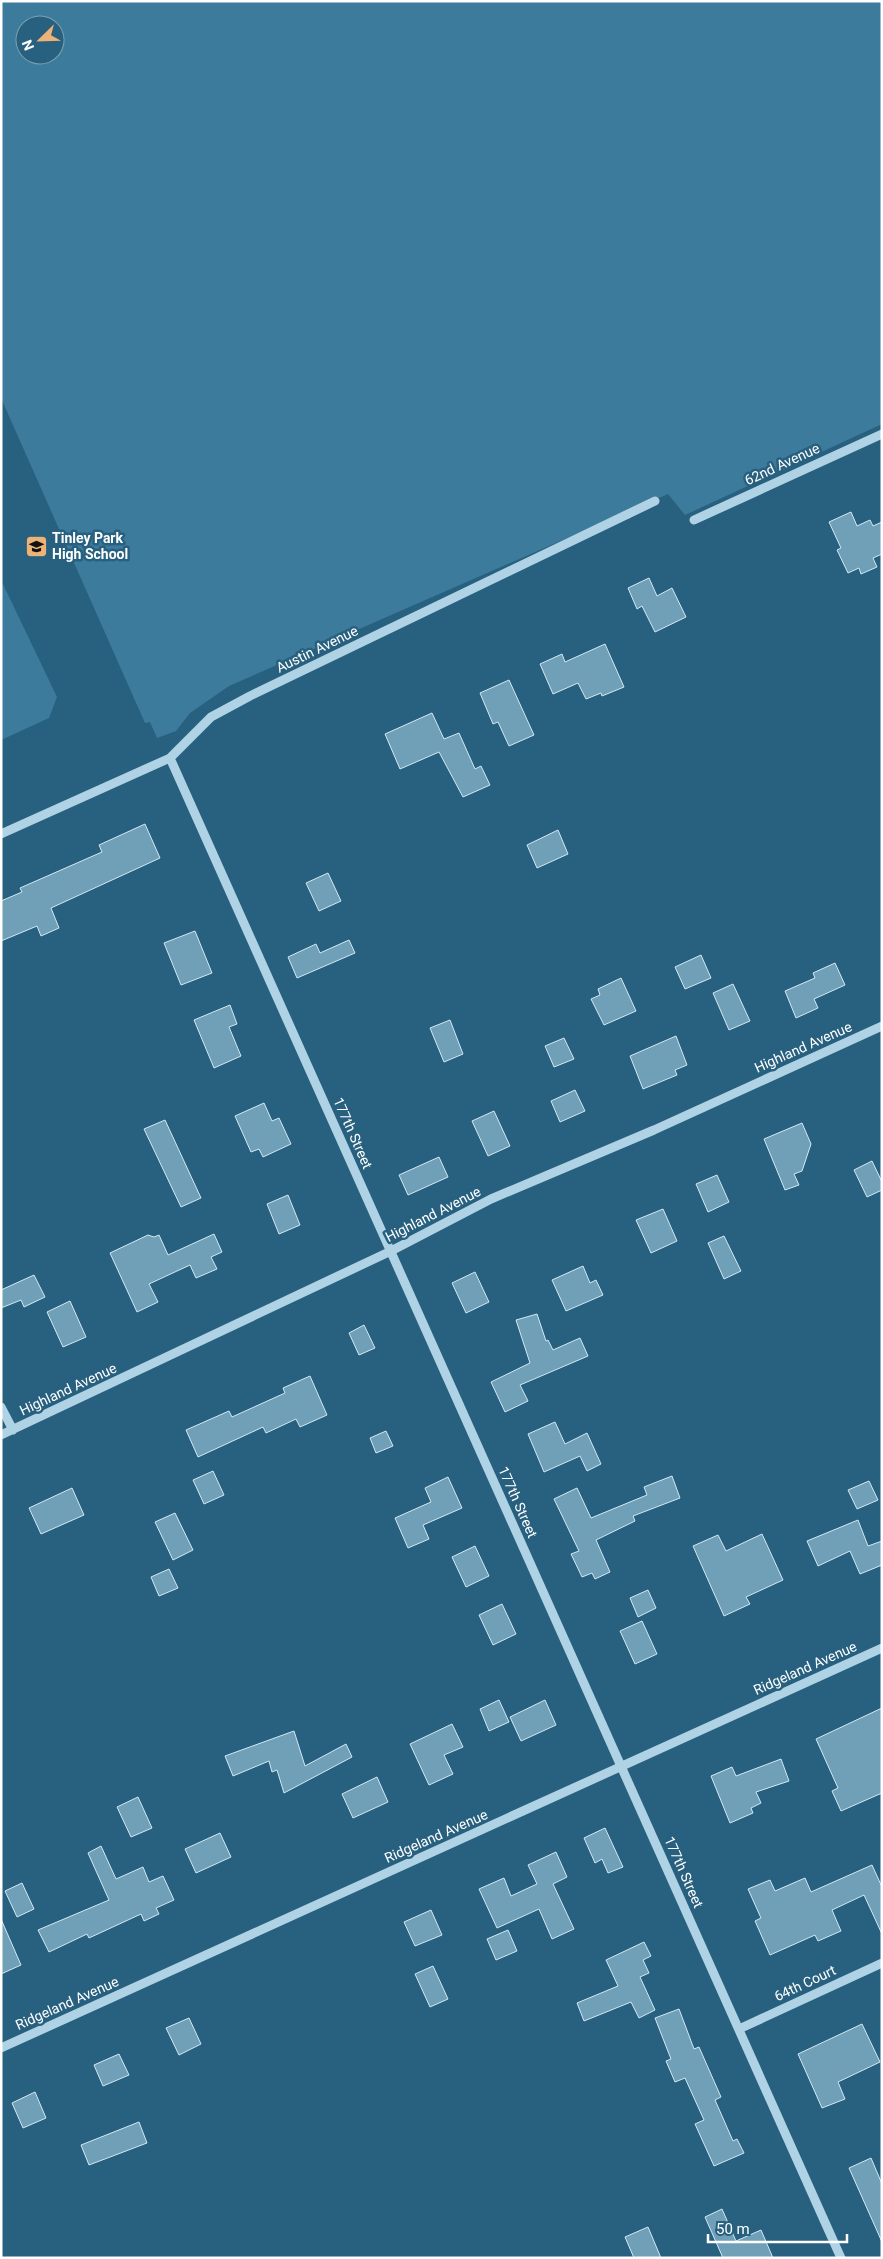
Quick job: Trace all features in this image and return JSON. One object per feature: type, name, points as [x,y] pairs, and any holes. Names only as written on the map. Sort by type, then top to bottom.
[{"type":"street","name":"62nd Avenue","points":[[694,520],[882,434]]},
{"type":"street","name":"Austin Avenue","points":[[1,834],[170,758],[211,717],[250,696],[655,501]]},
{"type":"street","name":"177th Street","points":[[170,758],[841,2258]]},
{"type":"street","name":"Highland Avenue","points":[[1,1436],[391,1251],[491,1199],[654,1130],[882,1026]]},
{"type":"street","points":[[1,1407],[13,1430]]},
{"type":"street","name":"Ridgeland Avenue","points":[[1,2048],[882,1648]]},
{"type":"street","name":"64th Court","points":[[739,2029],[882,1963]]},
{"type":"shaded area","points":[[1,1],[882,1],[882,424],[685,515],[668,494],[229,686],[190,713],[176,731],[157,738],[150,722],[145,723],[1,398]]},
{"type":"shaded area","points":[[1,580],[57,697],[49,718],[1,740]]},
{"type":"building","points":[[851,512],[857,526],[870,520],[873,526],[882,522],[882,554],[873,558],[877,567],[861,574],[859,568],[848,573],[837,550],[841,548],[829,522]]},
{"type":"building","points":[[649,578],[657,596],[672,588],[686,617],[655,632],[642,606],[637,609],[628,588]]},
{"type":"building","points":[[605,644],[624,687],[602,696],[601,693],[586,699],[578,683],[553,694],[540,664],[562,654],[565,662]]},
{"type":"building","points":[[509,680],[534,735],[509,746],[498,722],[493,724],[480,693]]},
{"type":"building","points":[[432,713],[444,739],[459,733],[475,769],[481,766],[490,785],[463,797],[439,752],[400,769],[385,734]]},
{"type":"building","points":[[145,824],[160,858],[51,908],[59,928],[41,936],[37,926],[1,941],[1,901],[22,892],[20,888],[102,852],[99,845]]},
{"type":"building","points":[[558,830],[568,854],[537,868],[527,845]]},
{"type":"building","points":[[328,873],[341,901],[319,911],[306,883]]},
{"type":"building","points":[[195,931],[212,973],[181,985],[164,943]]},
{"type":"building","points":[[349,940],[355,953],[297,978],[288,957],[316,944],[320,953]]},
{"type":"building","points":[[701,955],[711,978],[685,989],[675,967]]},
{"type":"building","points":[[835,963],[845,985],[814,999],[818,1008],[796,1018],[785,991],[815,978],[813,973]]},
{"type":"building","points":[[621,978],[636,1011],[604,1025],[591,999],[600,995],[598,989]]},
{"type":"building","points":[[733,984],[750,1021],[729,1030],[713,993]]},
{"type":"building","points":[[230,1005],[237,1024],[229,1027],[241,1056],[214,1068],[194,1020]]},
{"type":"building","points":[[450,1020],[463,1054],[444,1062],[430,1028]]},
{"type":"building","points":[[676,1036],[687,1065],[675,1070],[677,1075],[643,1089],[630,1056]]},
{"type":"building","points":[[564,1038],[574,1059],[554,1067],[545,1046]]},
{"type":"building","points":[[575,1090],[585,1111],[560,1122],[551,1101]]},
{"type":"building","points":[[264,1103],[272,1121],[279,1118],[291,1144],[263,1157],[259,1149],[251,1152],[235,1116]]},
{"type":"building","points":[[494,1111],[510,1146],[488,1156],[472,1121]]},
{"type":"building","points":[[165,1120],[201,1198],[181,1207],[144,1129]]},
{"type":"building","points":[[802,1123],[811,1144],[802,1171],[794,1174],[799,1185],[785,1190],[764,1139]]},
{"type":"building","points":[[439,1157],[448,1177],[408,1195],[399,1175]]},
{"type":"building","points":[[872,1161],[882,1182],[882,1190],[867,1197],[854,1170]]},
{"type":"building","points":[[717,1175],[729,1202],[708,1212],[696,1184]]},
{"type":"building","points":[[288,1195],[300,1225],[279,1234],[267,1204]]},
{"type":"building","points":[[663,1209],[677,1241],[651,1253],[636,1220]]},
{"type":"building","points":[[214,1234],[222,1252],[211,1257],[217,1269],[196,1278],[190,1265],[149,1284],[158,1302],[137,1312],[110,1253],[148,1235],[154,1237],[159,1235],[168,1255]]},
{"type":"building","points":[[724,1236],[741,1271],[724,1279],[708,1243]]},
{"type":"building","points":[[583,1266],[590,1283],[596,1280],[603,1295],[566,1311],[552,1280]]},
{"type":"building","points":[[475,1272],[489,1302],[466,1313],[452,1283]]},
{"type":"building","points":[[34,1275],[45,1297],[24,1307],[21,1300],[1,1308],[1,1290]]},
{"type":"building","points":[[70,1301],[86,1337],[63,1347],[47,1312]]},
{"type":"building","points":[[537,1314],[546,1341],[548,1340],[553,1350],[580,1338],[588,1356],[520,1385],[528,1401],[505,1412],[491,1382],[530,1363],[516,1320]]},
{"type":"building","points":[[364,1325],[375,1348],[359,1355],[349,1333]]},
{"type":"building","points":[[310,1376],[327,1415],[300,1427],[296,1419],[266,1433],[263,1427],[198,1457],[186,1430],[229,1411],[232,1417],[285,1393],[283,1388]]},
{"type":"building","points":[[555,1422],[565,1444],[587,1433],[601,1464],[587,1471],[580,1456],[544,1472],[528,1434]]},
{"type":"building","points":[[386,1431],[393,1446],[376,1453],[370,1438]]},
{"type":"building","points":[[213,1471],[224,1495],[204,1504],[193,1480]]},
{"type":"building","points":[[672,1476],[680,1498],[633,1516],[635,1521],[596,1540],[610,1572],[595,1579],[592,1573],[582,1577],[571,1554],[579,1551],[554,1499],[577,1488],[591,1518],[647,1495],[644,1487]]},
{"type":"building","points":[[448,1477],[462,1508],[423,1525],[429,1539],[408,1548],[395,1518],[431,1502],[425,1488]]},
{"type":"building","points":[[869,1481],[878,1500],[857,1509],[848,1490]]},
{"type":"building","points":[[72,1488],[84,1515],[41,1534],[29,1508]]},
{"type":"building","points":[[175,1513],[193,1550],[173,1560],[155,1522]]},
{"type":"building","points":[[858,1520],[868,1546],[882,1541],[882,1565],[860,1574],[850,1551],[818,1566],[807,1541]]},
{"type":"building","points":[[762,1534],[783,1580],[746,1597],[750,1604],[724,1616],[693,1546],[718,1535],[726,1551]]},
{"type":"building","points":[[475,1546],[489,1576],[466,1587],[452,1557]]},
{"type":"building","points":[[169,1569],[178,1588],[159,1596],[151,1577]]},
{"type":"building","points":[[648,1590],[656,1608],[638,1617],[630,1598]]},
{"type":"building","points":[[502,1604],[516,1634],[493,1645],[479,1615]]},
{"type":"building","points":[[642,1621],[657,1654],[635,1664],[620,1631]]},
{"type":"building","points":[[499,1700],[509,1722],[489,1731],[480,1709]]},
{"type":"building","points":[[545,1700],[556,1725],[521,1741],[510,1717]]},
{"type":"building","points":[[882,1708],[882,1793],[841,1811],[832,1791],[838,1788],[816,1739]]},
{"type":"building","points":[[452,1724],[463,1747],[444,1755],[453,1774],[429,1785],[410,1744]]},
{"type":"building","points":[[294,1731],[305,1766],[346,1744],[352,1757],[284,1793],[277,1770],[272,1772],[269,1761],[233,1776],[225,1756]]},
{"type":"building","points":[[781,1759],[789,1781],[756,1792],[761,1803],[751,1808],[753,1813],[730,1823],[711,1776],[732,1767],[736,1776]]},
{"type":"building","points":[[377,1777],[388,1802],[353,1818],[342,1794]]},
{"type":"building","points":[[138,1797],[152,1828],[131,1837],[117,1807]]},
{"type":"building","points":[[605,1828],[623,1867],[608,1873],[602,1859],[595,1863],[584,1838]]},
{"type":"building","points":[[220,1833],[231,1857],[196,1873],[185,1849]]},
{"type":"building","points":[[101,1846],[116,1879],[143,1867],[149,1882],[163,1876],[174,1900],[156,1908],[159,1914],[144,1921],[141,1914],[89,1938],[87,1934],[49,1952],[38,1930],[109,1900],[88,1853]]},
{"type":"building","points":[[556,1852],[567,1877],[553,1884],[574,1929],[552,1939],[539,1909],[497,1928],[479,1889],[504,1878],[511,1896],[537,1884],[528,1865]]},
{"type":"building","points":[[872,1865],[882,1887],[882,1934],[864,1895],[832,1910],[841,1931],[818,1941],[815,1935],[770,1955],[755,1921],[761,1918],[748,1889],[770,1880],[775,1891],[805,1878],[811,1892]]},
{"type":"building","points":[[22,1883],[34,1909],[17,1917],[5,1891]]},
{"type":"building","points":[[431,1910],[442,1935],[415,1946],[404,1922]]},
{"type":"building","points":[[1,1919],[21,1965],[1,1974]]},
{"type":"building","points":[[508,1930],[517,1951],[496,1960],[487,1939]]},
{"type":"building","points":[[644,1942],[651,1956],[643,1960],[649,1973],[640,1977],[655,2010],[639,2018],[631,2002],[584,2021],[577,2003],[618,1986],[606,1960]]},
{"type":"building","points":[[433,1966],[448,1999],[430,2007],[415,1974]]},
{"type":"building","points":[[679,2009],[694,2049],[699,2047],[721,2097],[715,2100],[733,2141],[737,2139],[744,2153],[714,2166],[695,2124],[704,2120],[685,2078],[675,2082],[666,2061],[671,2059],[655,2018]]},
{"type":"building","points":[[189,2018],[201,2044],[179,2055],[166,2028]]},
{"type":"building","points":[[862,2024],[880,2062],[838,2082],[845,2099],[822,2108],[798,2054]]},
{"type":"building","points":[[119,2054],[129,2075],[103,2086],[94,2065]]},
{"type":"building","points":[[35,2092],[46,2118],[23,2128],[12,2103]]},
{"type":"building","points":[[139,2122],[147,2143],[89,2165],[81,2145]]},
{"type":"building","points":[[871,2158],[882,2184],[882,2242],[849,2168]]},
{"type":"building","points":[[722,2209],[736,2241],[761,2230],[773,2258],[723,2258],[705,2217]]},
{"type":"building","points":[[648,2227],[661,2258],[634,2258],[625,2237]]},
{"type":"place","name":"Tinley Park High School","points":[[36,546]]}]
